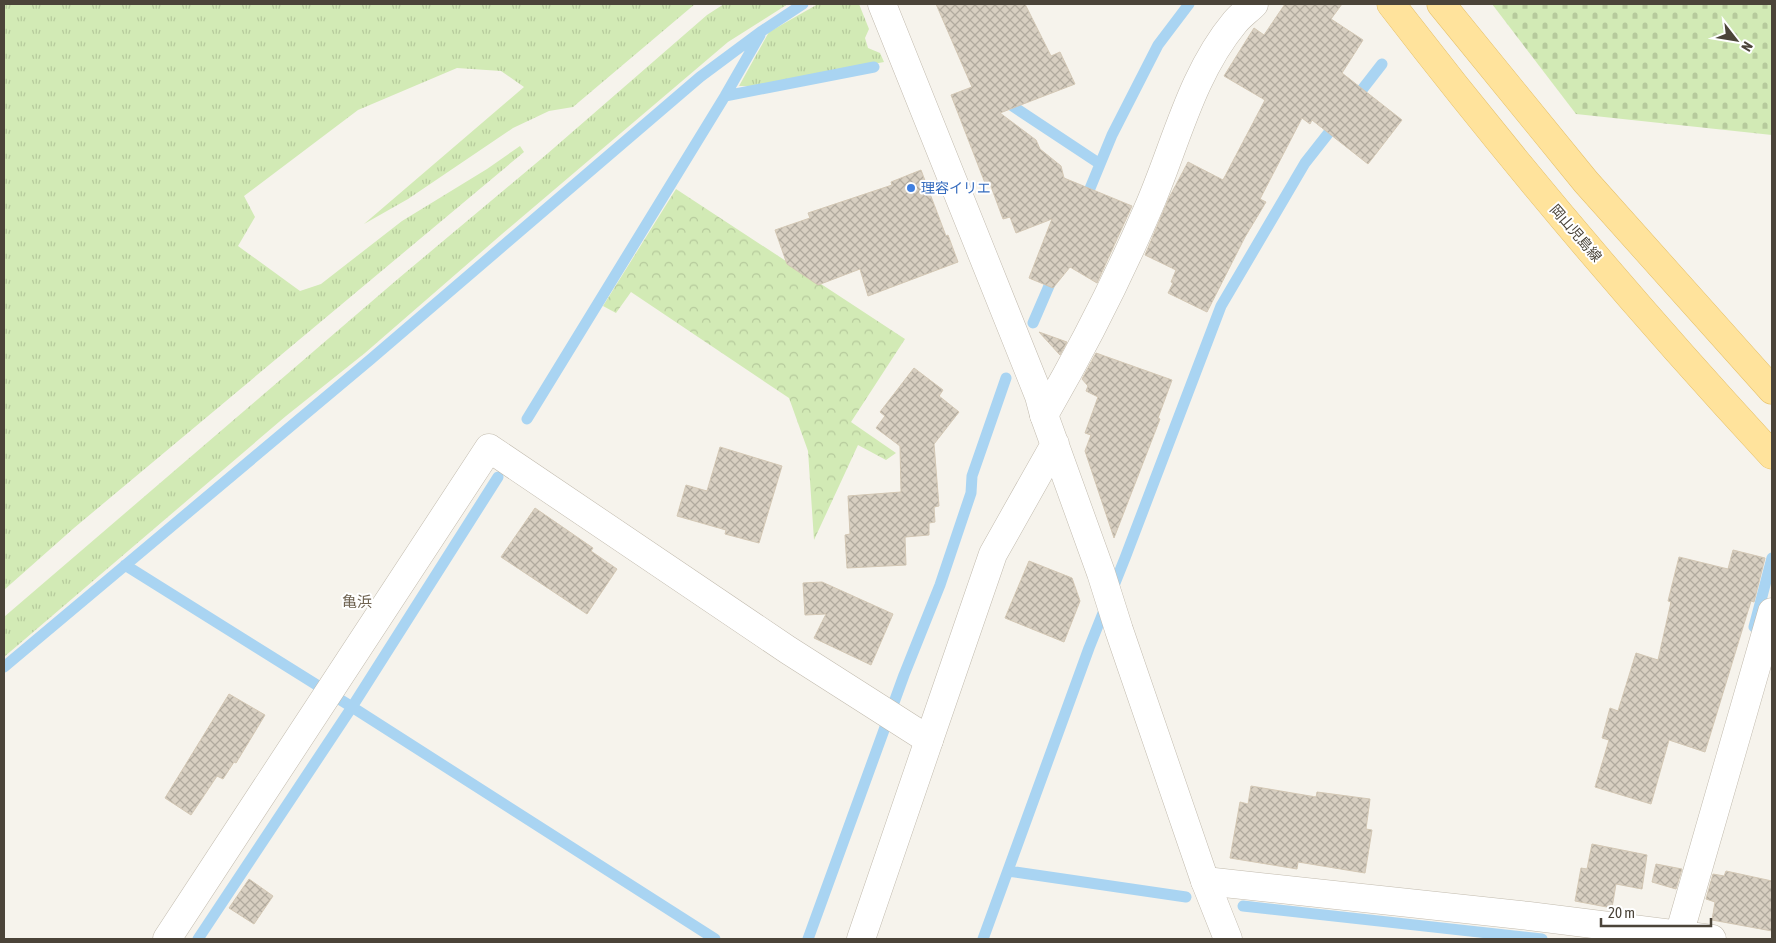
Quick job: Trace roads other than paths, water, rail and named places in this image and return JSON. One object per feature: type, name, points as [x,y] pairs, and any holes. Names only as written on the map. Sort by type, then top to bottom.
[{"type":"main road","name":"岡山児島線","points":[[1391,4],[1466,102],[1556,210],[1772,455]]},
{"type":"main road","points":[[1442,4],[1586,182],[1772,390]]},
{"type":"street","points":[[882,4],[1039,396],[1205,881],[1228,939]]},
{"type":"street","points":[[1044,415],[1118,276],[1148,209],[1189,103],[1206,67],[1235,22],[1254,4]]},
{"type":"street","points":[[861,939],[993,554],[1055,444]]},
{"type":"street","points":[[167,939],[489,448],[788,650],[929,740]]},
{"type":"street","points":[[1671,934],[1772,612]]},
{"type":"street","points":[[1205,881],[1462,908],[1712,939]]},
{"type":"waterway","points":[[4,667],[371,359],[700,77],[762,31],[803,4]]},
{"type":"waterway","points":[[1084,203],[1112,135],[1158,45],[1189,4]]},
{"type":"waterway","points":[[527,419],[725,96],[760,35]]},
{"type":"waterway","points":[[1354,100],[1382,64]]},
{"type":"waterway","points":[[725,96],[874,67]]},
{"type":"waterway","points":[[1002,99],[1100,164]]},
{"type":"waterway","points":[[983,939],[1089,648],[1221,306],[1305,163],[1338,121]]},
{"type":"waterway","points":[[1033,323],[1055,272]]},
{"type":"waterway","points":[[808,939],[904,675],[940,585],[971,493],[972,476],[1006,378]]},
{"type":"waterway","points":[[198,939],[352,707],[498,477]]},
{"type":"waterway","points":[[1754,627],[1772,558]]},
{"type":"waterway","points":[[125,565],[352,707],[715,939]]},
{"type":"waterway","points":[[1008,871],[1186,897]]},
{"type":"waterway","points":[[1243,906],[1542,939]]},
{"type":"place","name":"理容イリエ","points":[[911,188]]},
{"type":"district","name":"亀浜","points":[[357,601]]}]
